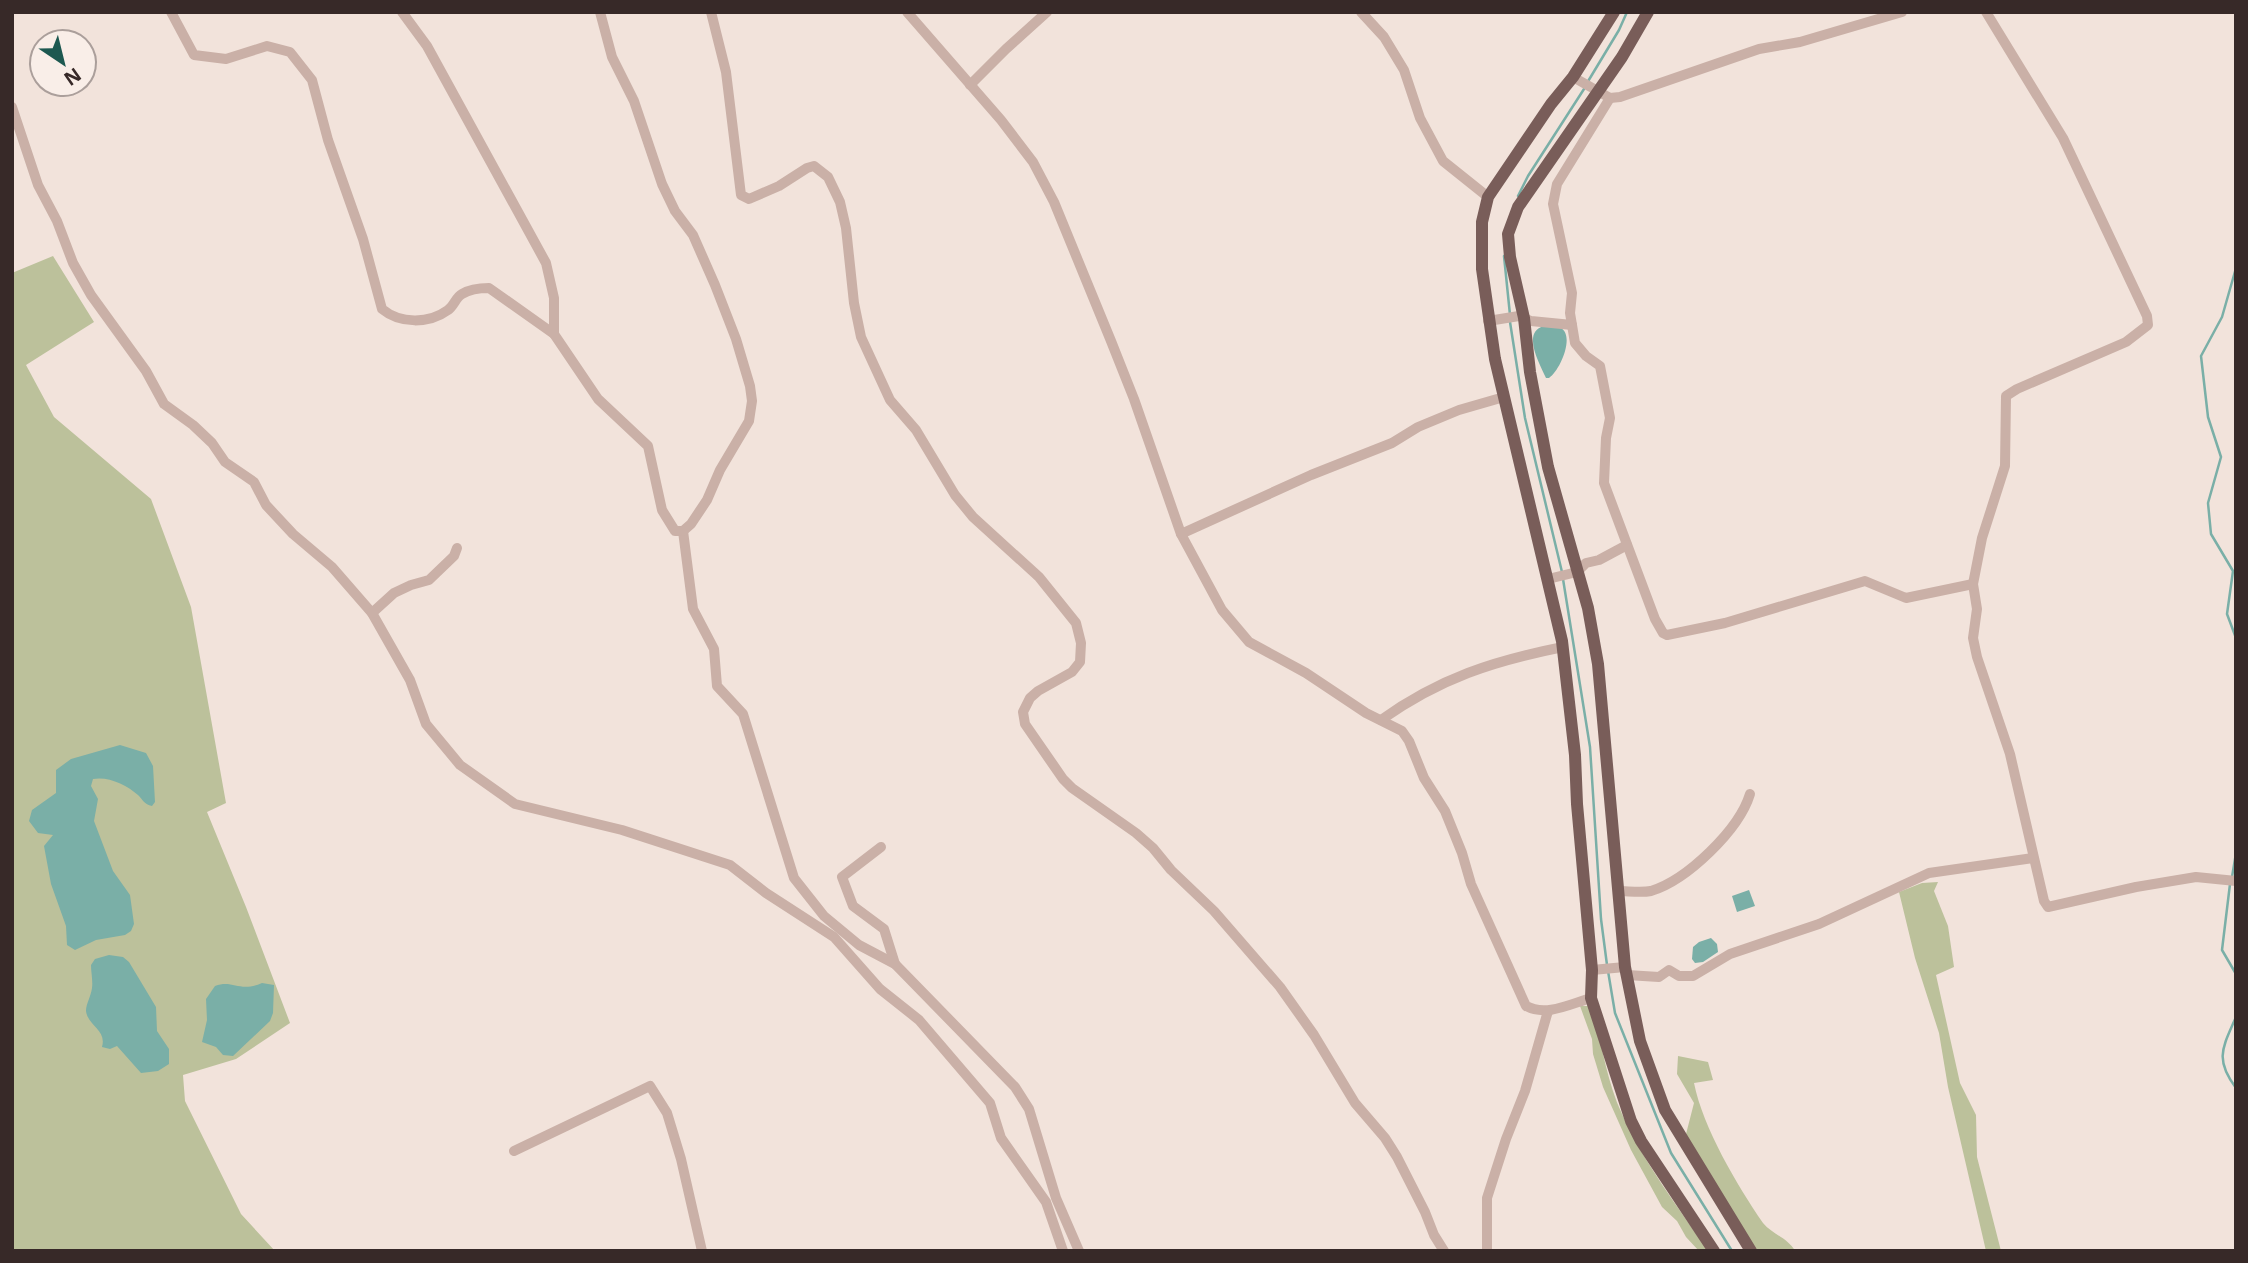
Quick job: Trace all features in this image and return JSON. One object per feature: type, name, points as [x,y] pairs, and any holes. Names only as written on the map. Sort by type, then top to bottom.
[{"type":"main road","points":[[1614,12],[1577,79],[1551,104],[1488,197],[1482,222],[1482,269],[1494,321],[1504,397],[1563,647],[1571,703],[1592,970],[1591,998],[1631,1121],[1641,1141],[1714,1251]]},
{"type":"main road","points":[[1648,12],[1622,57],[1594,89],[1518,207],[1508,234],[1548,467],[1588,608],[1598,664],[1626,971],[1640,1041],[1665,1110],[1751,1251]]},
{"type":"street","points":[[172,12],[194,55],[226,59],[267,46],[290,52],[312,80],[328,140],[363,239],[382,309],[390,315],[409,321],[441,315],[452,308],[460,295],[489,288],[554,334],[598,399],[648,446],[662,510],[675,531],[683,531],[707,500],[720,470],[750,421],[750,386],[736,339],[715,285],[692,235],[675,211],[662,184],[634,101],[611,57],[600,12]]},
{"type":"street","points":[[402,12],[427,46],[546,263],[554,298],[554,334]]},
{"type":"street","points":[[710,12],[726,72],[741,195],[749,199],[760,196],[814,166],[828,177],[846,228],[854,303],[861,337],[890,400],[916,430],[955,495],[973,517],[1039,578],[1076,624],[1082,643],[1080,662],[1072,672],[1030,698],[1023,712],[1031,735],[1072,788],[1153,848],[1171,870],[1214,911],[1285,994],[1355,1103],[1385,1138],[1444,1251]]},
{"type":"street","points":[[907,12],[1001,120],[1033,162],[1054,202],[1134,399],[1181,534],[1222,610],[1249,642],[1306,673],[1366,713],[1402,731],[1409,741],[1424,778],[1445,811],[1471,884],[1526,1006],[1536,1011],[1548,1011],[1591,998]]},
{"type":"street","points":[[970,85],[1047,12]]},
{"type":"street","points":[[1361,12],[1384,37],[1404,70],[1420,117],[1443,161],[1488,197]]},
{"type":"street","points":[[1902,12],[1800,42],[1759,50],[1609,98],[1557,184],[1553,204],[1572,293],[1570,313],[1575,343],[1586,356],[1600,366],[1610,418],[1606,438],[1604,483],[1655,619],[1664,633],[1667,635],[1725,623],[1865,581],[1906,598],[1973,584]]},
{"type":"street","points":[[1986,12],[2063,138],[2147,316],[2148,325],[2126,342],[2006,396],[2005,466],[1982,538],[1973,584],[1977,609],[1973,638],[1976,657],[2010,754],[2044,901],[2048,907],[2196,877],[2236,881]]},
{"type":"street","points":[[1577,79],[1609,98]]},
{"type":"street","points":[[12,107],[38,185],[57,221],[73,263],[99,306],[146,370],[164,404],[212,443],[225,462],[254,482],[266,505],[293,534],[332,567],[372,613],[410,680],[426,724],[460,765],[514,804],[622,830],[730,865],[766,893],[834,937],[880,989],[919,1020],[990,1104],[1001,1138],[1046,1202],[1063,1251]]},
{"type":"street","points":[[1494,321],[1522,317],[1550,324],[1572,325]]},
{"type":"street","points":[[1181,534],[1311,475],[1392,443],[1418,427],[1459,410],[1504,397]]},
{"type":"street","points":[[683,531],[693,609],[714,649],[717,686],[743,714],[794,877],[824,916],[859,945],[895,964],[1015,1087],[1029,1109],[1056,1198],[1079,1251]]},
{"type":"street","points":[[1548,579],[1577,572],[1586,563],[1599,560],[1628,545]]},
{"type":"street","points":[[372,613],[394,593],[411,584],[429,580],[454,556],[457,548]]},
{"type":"street","points":[[1381,720],[1432,688],[1468,671],[1563,647]]},
{"type":"street","points":[[1618,891],[1650,891],[1690,871],[1733,826],[1750,794]]},
{"type":"street","points":[[881,847],[842,877],[853,906],[884,929],[895,964]]},
{"type":"street","points":[[1592,970],[1626,971],[1659,977],[1669,970],[1679,976],[1693,976],[1730,954],[1819,923],[1929,873],[2033,858]]},
{"type":"street","points":[[1487,1251],[1487,1198],[1525,1091],[1548,1011]]},
{"type":"street","points":[[514,1151],[650,1086],[667,1113],[681,1159],[702,1251]]},
{"type":"green space","points":[[53,256],[94,322],[26,365],[54,417],[151,499],[191,607],[226,803],[207,812],[290,1023],[236,1059],[183,1075],[185,1101],[241,1214],[275,1251],[12,1251],[12,273]]},
{"type":"green space","points":[[1938,882],[1934,891],[1948,926],[1954,967],[1936,975],[1960,1083],[1976,1115],[1977,1157],[2001,1251],[1986,1251],[1948,1087],[1939,1033],[1915,958],[1899,892],[1922,883]]},
{"type":"green space","points":[[1580,1006],[1591,1006],[1612,1088],[1631,1132],[1662,1184],[1708,1251],[1699,1251],[1686,1237],[1677,1221],[1662,1207],[1631,1150],[1603,1087],[1593,1054],[1592,1039]]},
{"type":"green space","points":[[1678,1056],[1708,1062],[1713,1080],[1694,1083],[1713,1137],[1732,1174],[1763,1223],[1795,1251],[1755,1251],[1685,1138],[1694,1103],[1677,1074]]},
{"type":"water","points":[[1544,326],[1561,328],[1567,338],[1561,361],[1549,378],[1546,378],[1540,365],[1533,341],[1537,329]]},
{"type":"water","points":[[120,745],[146,753],[153,766],[155,802],[152,806],[147,804],[128,788],[111,780],[93,779],[91,786],[98,799],[94,821],[113,871],[130,895],[134,924],[131,931],[125,935],[96,940],[75,950],[67,945],[66,926],[51,884],[44,846],[53,835],[38,833],[29,821],[32,810],[56,793],[56,770],[71,759]]},
{"type":"water","points":[[1749,890],[1755,906],[1737,912],[1732,896]]},
{"type":"water","points":[[1711,938],[1717,944],[1718,952],[1703,962],[1695,963],[1692,959],[1693,947]]},
{"type":"water","points":[[109,955],[123,957],[129,962],[156,1007],[157,1031],[169,1049],[169,1064],[158,1071],[141,1073],[117,1046],[110,1049],[102,1047],[102,1036],[87,1016],[86,1008],[92,985],[91,965],[95,959]]},
{"type":"water","points":[[262,983],[274,985],[270,1021],[233,1056],[223,1055],[216,1047],[202,1042],[207,1020],[206,999],[215,986],[227,984],[247,987]]},
{"type":"waterway","points":[[1587,83],[1627,12]]},
{"type":"waterway","points":[[1518,196],[1584,89]]},
{"type":"waterway","points":[[1504,256],[1510,315]]},
{"type":"waterway","points":[[2236,268],[2222,317],[2201,356],[2208,417],[2221,457],[2208,503],[2211,534],[2233,571],[2227,614],[2236,638]]},
{"type":"waterway","points":[[1510,322],[1525,418],[1562,572]]},
{"type":"waterway","points":[[1563,579],[1590,747],[1601,919],[1607,965]]},
{"type":"waterway","points":[[2232,877],[2236,853]]},
{"type":"waterway","points":[[2230,884],[2222,950],[2236,974]]},
{"type":"waterway","points":[[1608,971],[1615,1013],[1671,1153],[1732,1251]]},
{"type":"waterway","points":[[2236,1017],[2223,1053],[2225,1069],[2236,1088]]}]
